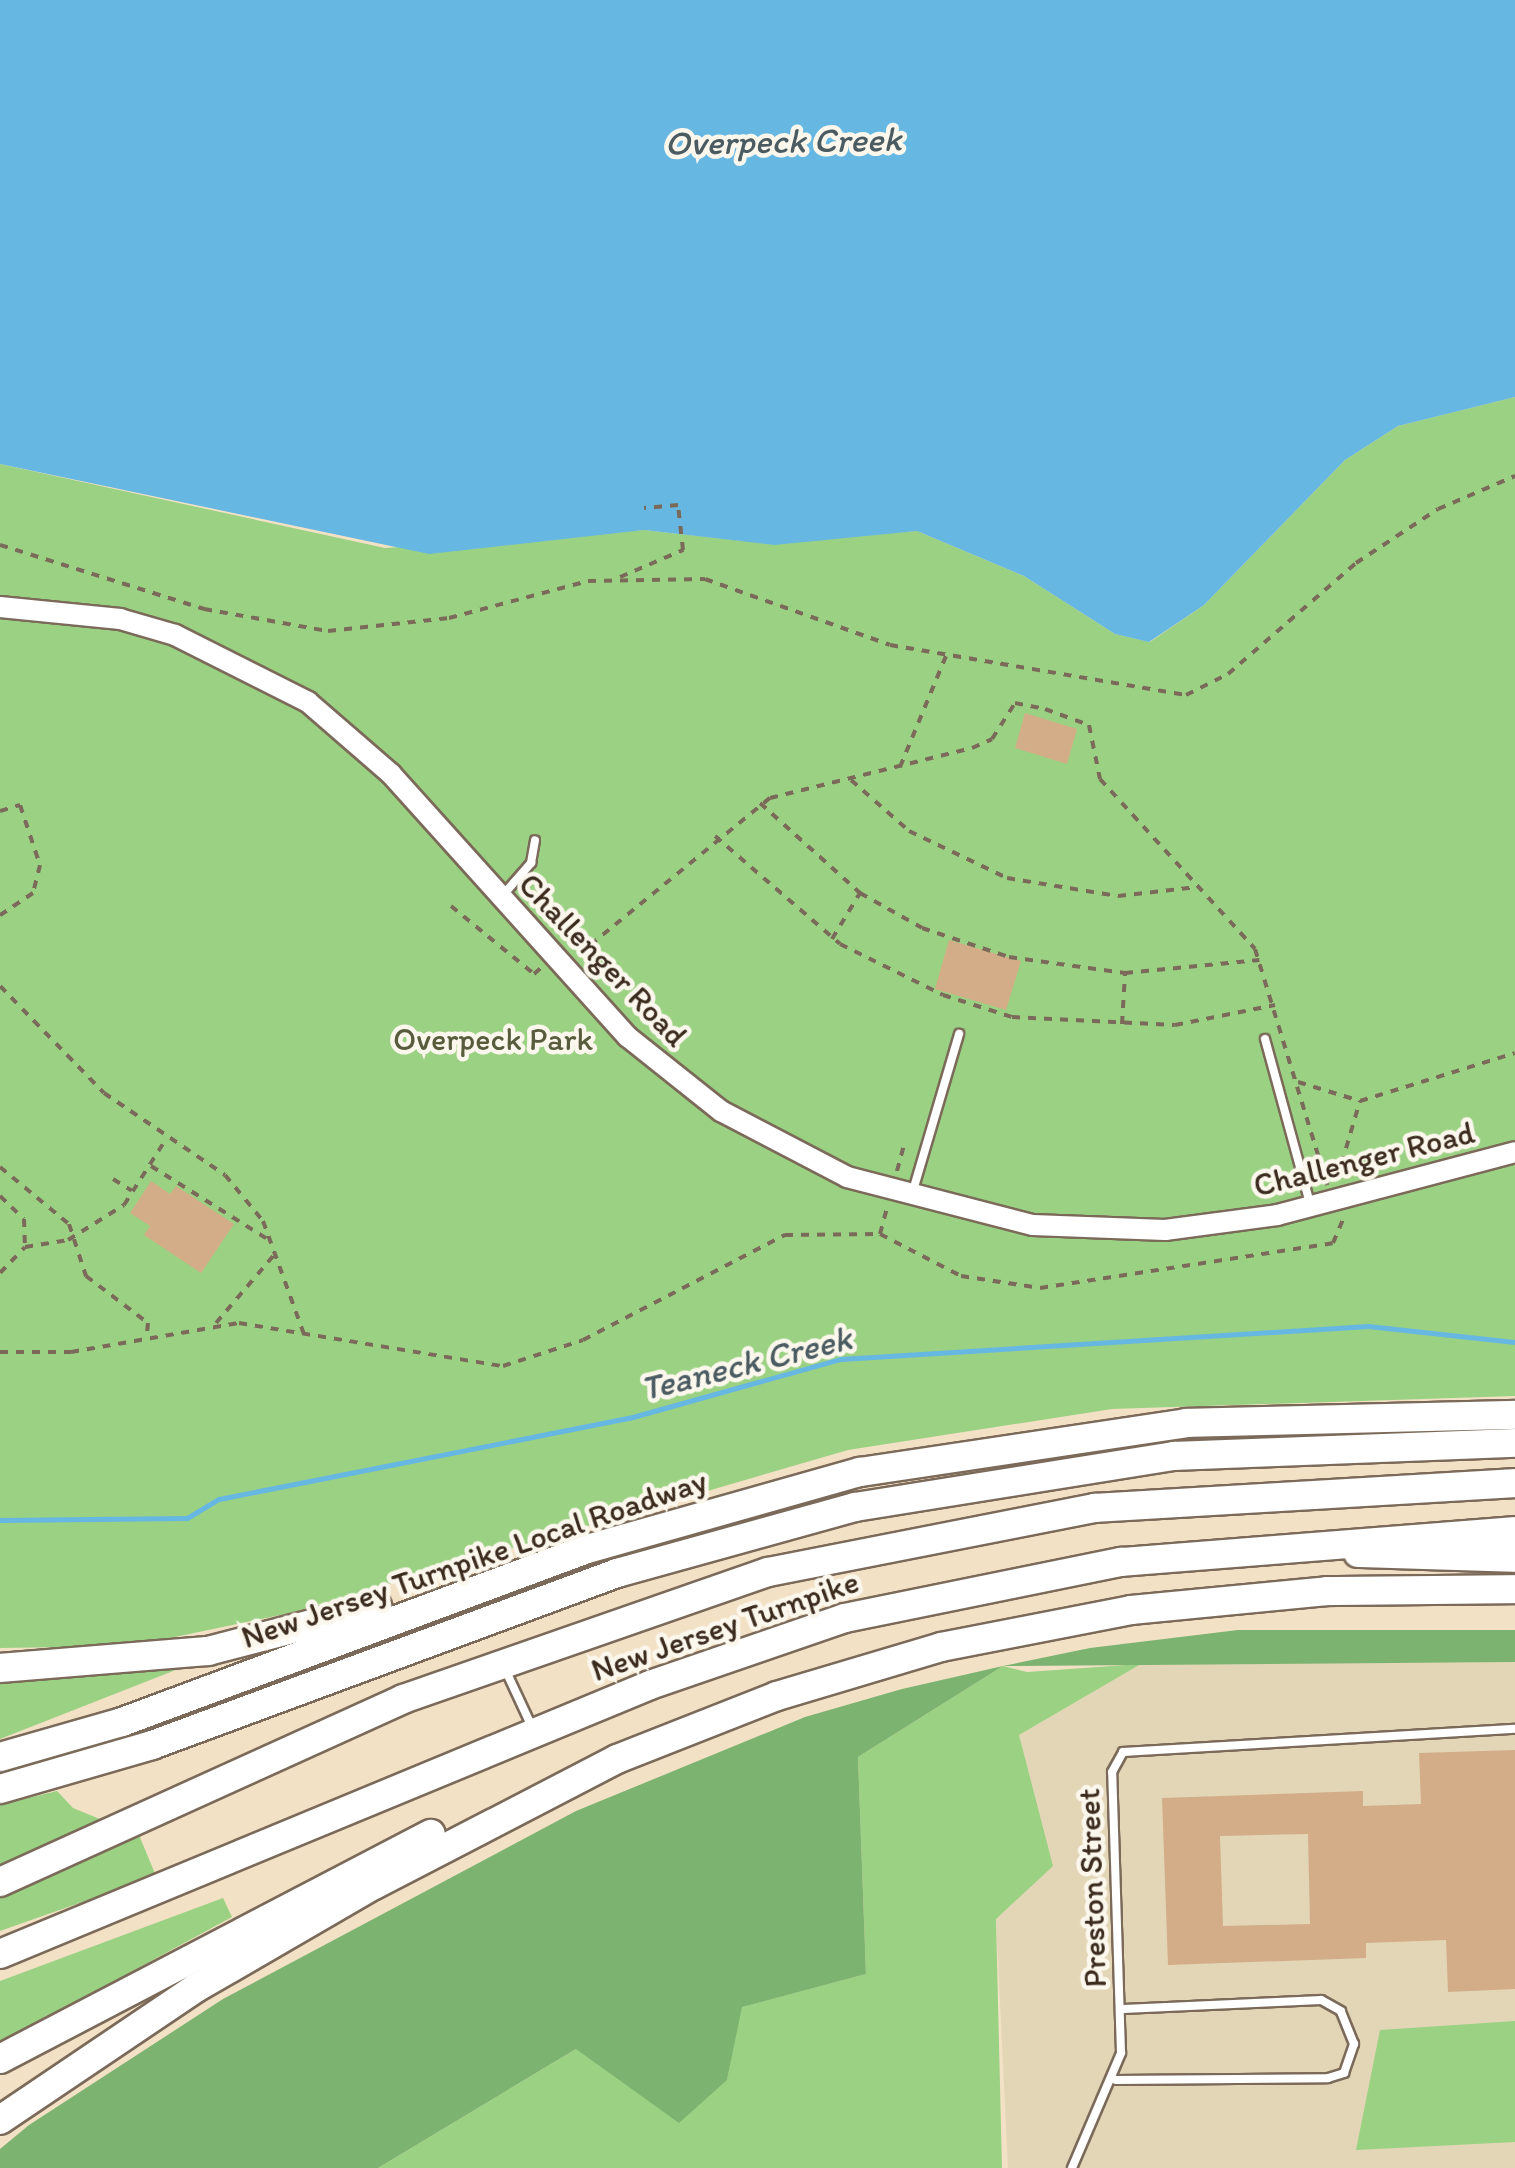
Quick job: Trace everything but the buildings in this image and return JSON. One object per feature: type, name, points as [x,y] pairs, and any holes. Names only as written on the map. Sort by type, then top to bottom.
[{"type":"highway","name":"New Jersey Turnpike Local Roadway","points":[[0,1757],[122,1722],[486,1585],[780,1491],[1010,1445],[1256,1417],[1515,1415]]},
{"type":"highway","points":[[0,1789],[178,1736],[577,1586],[842,1510],[1134,1460],[1515,1443]]},
{"type":"highway","points":[[0,1882],[403,1700],[501,1660],[755,1576],[984,1524],[1219,1496],[1515,1483]]},
{"type":"highway","name":"New Jersey Turnpike","points":[[0,1954],[766,1642],[926,1597],[1081,1567],[1287,1545],[1515,1531]]},
{"type":"highway","points":[[1287,1545],[1515,1558]]},
{"type":"highway","points":[[0,1668],[208,1651],[486,1585]]},
{"type":"highway","points":[[0,2059],[379,1859],[554,1776],[617,1758],[828,1679],[1039,1626],[1261,1595],[1515,1589]]},
{"type":"highway","points":[[0,1862],[336,1715],[403,1700]]},
{"type":"highway","points":[[0,2120],[284,1936],[617,1758]]},
{"type":"street","name":"Challenger Road","points":[[0,607],[120,619],[263,674],[344,729],[628,1037],[721,1111],[799,1155],[911,1198],[1087,1230],[1226,1224],[1311,1206],[1338,1191],[1515,1152]]},
{"type":"lane","points":[[500,898],[531,864],[535,840]]},
{"type":"lane","points":[[911,1198],[960,1034]]},
{"type":"lane","points":[[1265,1039],[1311,1206]]},
{"type":"lane","points":[[501,1660],[535,1733]]},
{"type":"lane","name":"Preston Street","points":[[1072,2168],[1116,2080],[1122,2009],[1112,1772],[1122,1752],[1515,1729]]},
{"type":"lane","points":[[1116,2080],[1328,2078],[1344,2073],[1354,2044],[1340,2012],[1322,2000],[1122,2009]]},
{"type":"path","points":[[620,578],[740,587],[890,645],[946,656],[1040,666],[1155,694],[1201,690],[1356,563],[1438,509],[1515,476]]},
{"type":"path","points":[[0,544],[204,608],[328,631],[429,622],[620,578],[683,550],[678,505],[644,508]]},
{"type":"path","points":[[900,766],[946,656]]},
{"type":"path","points":[[451,906],[534,974],[563,948],[580,954],[760,803],[992,739],[1014,703],[1089,725],[1100,779],[1260,960],[1323,1180],[1338,1191]]},
{"type":"path","points":[[850,778],[909,832],[1007,878],[1118,896],[1197,886]]},
{"type":"path","points":[[760,803],[860,893],[922,928],[1009,957],[1125,973],[1260,960]]},
{"type":"path","points":[[0,812],[20,805],[40,865],[32,893],[0,915]]},
{"type":"path","points":[[716,836],[832,939],[928,989],[1012,1017],[1122,1024],[1275,1005]]},
{"type":"path","points":[[832,939],[860,893]]},
{"type":"path","points":[[1122,1024],[1125,973]]},
{"type":"path","points":[[0,986],[80,1073],[166,1139],[225,1175],[270,1240],[304,1334]]},
{"type":"path","points":[[1296,1082],[1360,1101],[1515,1053]]},
{"type":"path","points":[[0,1352],[71,1352],[147,1332],[216,1324],[504,1366],[549,1356],[786,1235],[880,1234],[961,1276],[1040,1288],[1333,1243],[1338,1191],[1360,1101]]},
{"type":"path","points":[[0,1273],[25,1247],[68,1240],[132,1190],[166,1139]]},
{"type":"path","points":[[149,1165],[270,1240]]},
{"type":"path","points":[[0,1167],[69,1224],[68,1240],[86,1276],[148,1323],[147,1332]]},
{"type":"path","points":[[113,1179],[132,1190]]},
{"type":"path","points":[[0,1196],[24,1219],[25,1247]]},
{"type":"path","points":[[216,1324],[274,1255]]},
{"type":"path","points":[[658,1290],[663,1299]]},
{"type":"path","points":[[646,1297],[651,1305]]},
{"type":"shaded area","points":[[1515,1662],[1515,2168],[1008,2168],[996,1919],[1052,1866],[1019,1735],[1141,1664]]},
{"type":"green space","name":"Overpeck Park","points":[[1515,397],[1515,1396],[1112,1409],[848,1450],[290,1613],[132,1646],[0,1648],[0,464],[385,548],[644,530],[743,541],[917,531],[1024,576],[1115,634],[1150,642],[1204,605],[1345,460],[1398,426]]},
{"type":"green space","points":[[1238,1630],[1515,1630],[1515,1662],[1003,1666],[1090,1648]]},
{"type":"green space","points":[[191,1664],[0,1739],[0,1677]]},
{"type":"green space","points":[[1141,1664],[1019,1735],[1053,1866],[996,1919],[1002,2168],[378,2168],[576,2049],[727,2080],[741,2007],[866,1974],[858,1757],[1003,1666],[1027,1672]]},
{"type":"green space","points":[[1003,1666],[858,1757],[866,1974],[742,2007],[727,2080],[679,2123],[576,2049],[378,2168],[0,2168],[0,2149],[29,2125],[223,1999],[576,1811],[805,1717]]},
{"type":"green space","points":[[57,1791],[73,1808],[139,1835],[156,1876],[0,1931],[0,1805]]},
{"type":"green space","points":[[223,1898],[232,1917],[0,2043],[0,1981]]},
{"type":"green space","points":[[1515,2021],[1515,2142],[1356,2150],[1380,2030]]},
{"type":"water","name":"Overpeck Creek","points":[[0,0],[1515,0],[1515,397],[1398,426],[1345,460],[1204,605],[1149,642],[1115,634],[1024,576],[917,531],[774,545],[644,530],[429,554],[0,464]]},
{"type":"waterway","name":"Teaneck Creek","points":[[0,1520],[187,1518],[219,1499],[629,1418],[841,1359],[1368,1326],[1515,1342]]}]
